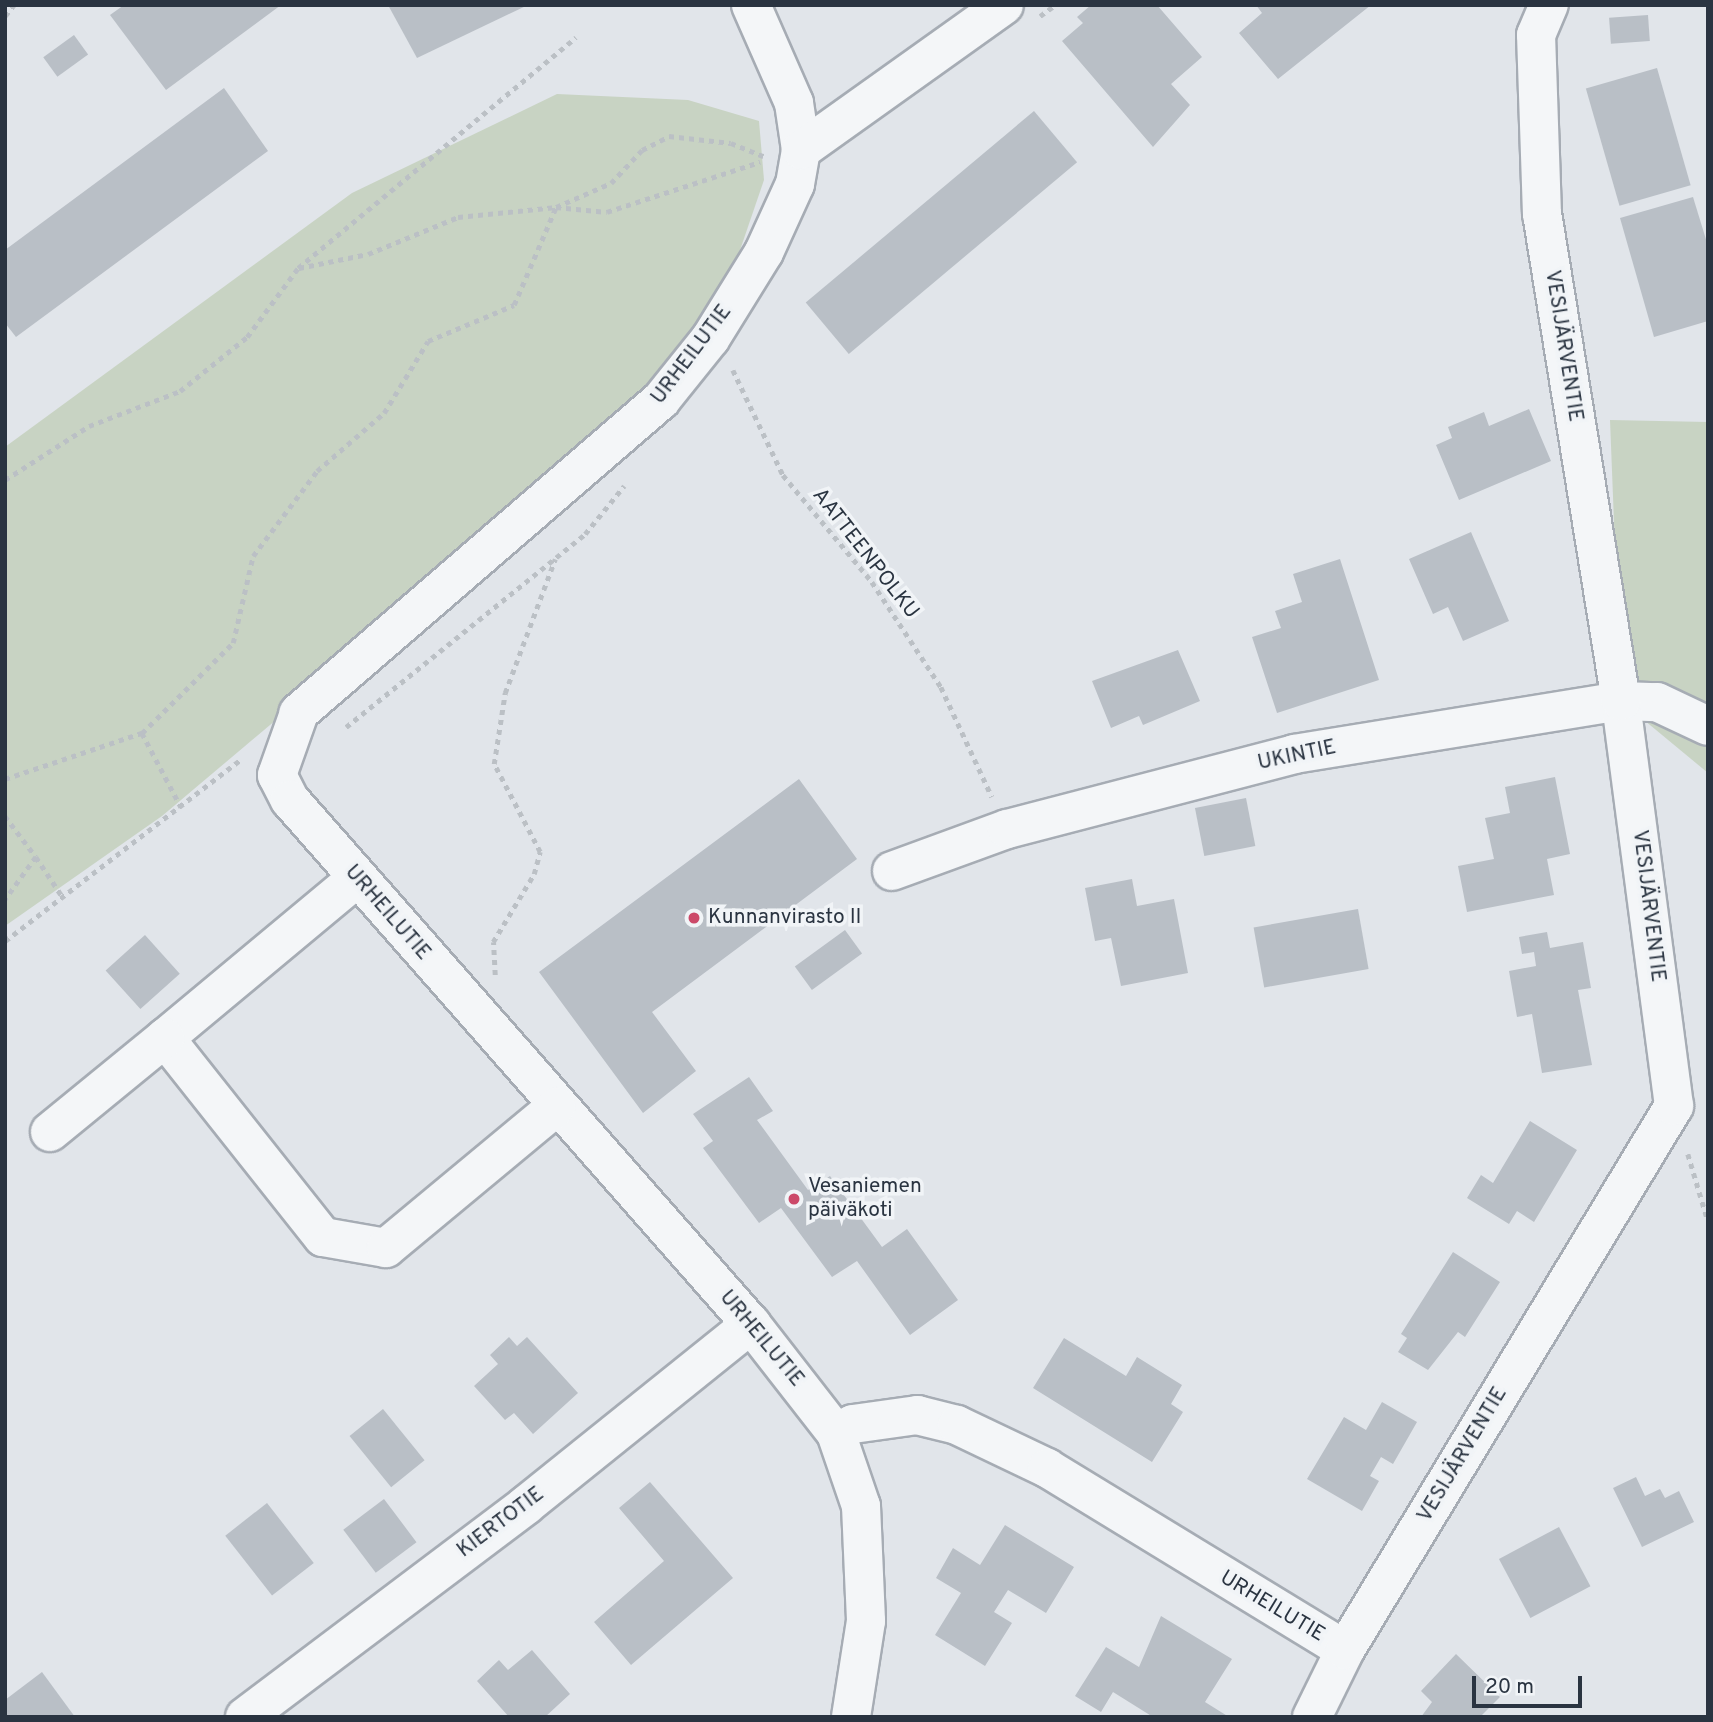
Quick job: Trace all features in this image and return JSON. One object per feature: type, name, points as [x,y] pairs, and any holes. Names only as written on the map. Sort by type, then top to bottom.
[{"type":"street","points":[[751,5],[794,103],[801,150],[1018,13]]},
{"type":"street","name":"VESIJÄRVENTIE","points":[[1312,1717],[1345,1650],[1674,1106],[1621,701],[1542,215],[1536,35],[1549,5]]},
{"type":"street","name":"URHEILUTIE","points":[[801,150],[795,184],[764,252],[710,339],[661,400],[299,713],[277,775],[290,800],[556,1108],[751,1324],[836,1433],[853,1424],[917,1415],[957,1425],[1047,1468],[1345,1650]]},
{"type":"street","name":"UKINTIE","points":[[892,870],[1007,829],[1294,754],[1621,701],[1657,702],[1708,726]]},
{"type":"street","points":[[50,1132],[357,878]]},
{"type":"street","points":[[165,1038],[323,1237],[386,1248],[556,1108]]},
{"type":"street","name":"KIERTOTIE","points":[[245,1717],[751,1324]]},
{"type":"street","points":[[836,1433],[861,1506],[866,1621],[851,1717]]},
{"type":"path","points":[[5,16],[14,5]]},
{"type":"path","points":[[1018,13],[1055,5]]},
{"type":"path","points":[[5,480],[89,426],[180,391],[247,337],[299,268],[576,37]]},
{"type":"path","points":[[5,779],[142,733],[233,643],[253,556],[317,471],[384,413],[428,341],[514,305],[556,207],[611,183],[642,150],[669,136],[731,143],[770,159],[607,212],[556,207],[458,217],[368,254],[299,268]]},
{"type":"path","name":"AATTEENPOLKU","points":[[720,372],[729,362],[783,475],[872,582],[941,687],[1007,829]]},
{"type":"path","points":[[334,736],[556,558],[628,481]]},
{"type":"path","points":[[495,984],[493,942],[534,874],[540,852],[494,764],[505,693],[556,558]]},
{"type":"path","points":[[142,733],[181,807]]},
{"type":"path","points":[[5,941],[245,756]]},
{"type":"path","points":[[5,816],[62,896]]},
{"type":"path","points":[[5,900],[36,857]]},
{"type":"path","points":[[1674,1106],[1708,1221]]},
{"type":"green space","points":[[557,94],[688,100],[759,121],[764,180],[739,253],[673,358],[544,494],[162,816],[5,926],[5,447],[352,193]]},
{"type":"green space","points":[[1610,420],[1708,422],[1708,773],[1621,701]]},
{"type":"building","points":[[124,5],[281,5],[166,90],[110,15]]},
{"type":"building","points":[[388,5],[528,5],[417,58]]},
{"type":"building","points":[[1091,5],[1157,5],[1202,57],[1171,84],[1190,105],[1153,147],[1062,41],[1083,23],[1077,17]]},
{"type":"building","points":[[1256,5],[1371,5],[1278,79],[1239,33],[1262,13]]},
{"type":"building","points":[[1648,15],[1650,41],[1611,44],[1609,18]]},
{"type":"building","points":[[74,35],[88,54],[57,77],[43,57]]},
{"type":"building","points":[[1657,68],[1691,185],[1619,206],[1586,88]]},
{"type":"building","points":[[224,88],[268,151],[16,337],[5,323],[5,250]]},
{"type":"building","points":[[1034,111],[1077,162],[849,354],[806,303]]},
{"type":"building","points":[[1693,197],[1708,246],[1708,321],[1654,337],[1620,218]]},
{"type":"building","points":[[1529,409],[1551,461],[1459,500],[1436,445],[1452,438],[1448,427],[1484,412],[1489,426]]},
{"type":"building","points":[[1471,532],[1509,621],[1463,641],[1448,607],[1433,614],[1409,559]]},
{"type":"building","points":[[1340,559],[1379,680],[1277,713],[1252,637],[1281,628],[1275,611],[1302,602],[1293,574]]},
{"type":"building","points":[[1178,650],[1200,701],[1143,725],[1139,716],[1111,728],[1092,681]]},
{"type":"building","points":[[1555,777],[1570,854],[1547,859],[1554,895],[1467,912],[1458,866],[1494,859],[1485,818],[1510,813],[1505,787]]},
{"type":"building","name":"Kunnanvirasto II","points":[[799,779],[857,859],[652,1012],[696,1071],[643,1113],[539,972]]},
{"type":"building","points":[[1246,798],[1255,846],[1204,856],[1195,808]]},
{"type":"building","points":[[1132,879],[1137,906],[1174,899],[1188,973],[1121,986],[1111,938],[1095,941],[1085,888]]},
{"type":"building","points":[[1358,909],[1369,969],[1264,987],[1254,927]]},
{"type":"building","points":[[845,930],[862,953],[812,990],[795,966]]},
{"type":"building","points":[[1547,932],[1550,948],[1583,942],[1591,988],[1578,990],[1592,1065],[1542,1073],[1532,1014],[1517,1017],[1509,971],[1536,966],[1534,952],[1522,954],[1519,937]]},
{"type":"building","points":[[145,935],[180,974],[140,1009],[106,970]]},
{"type":"building","name":"Vesaniemen päiväkoti","points":[[749,1077],[773,1111],[757,1120],[808,1190],[830,1176],[882,1247],[907,1229],[958,1300],[910,1335],[857,1261],[832,1277],[781,1208],[759,1223],[703,1148],[713,1141],[693,1114]]},
{"type":"building","points":[[1530,1121],[1577,1150],[1534,1222],[1517,1211],[1509,1224],[1467,1198],[1481,1175],[1493,1183]]},
{"type":"building","points":[[1453,1252],[1500,1282],[1465,1337],[1458,1332],[1428,1370],[1398,1352],[1407,1338],[1401,1334]]},
{"type":"building","points":[[509,1337],[517,1346],[527,1337],[578,1393],[533,1434],[514,1413],[505,1420],[474,1386],[498,1364],[490,1355]]},
{"type":"building","points":[[1064,1338],[1126,1376],[1137,1357],[1182,1385],[1171,1404],[1183,1412],[1152,1462],[1033,1388]]},
{"type":"building","points":[[1382,1402],[1417,1422],[1393,1464],[1381,1457],[1370,1476],[1379,1481],[1362,1511],[1307,1479],[1344,1417],[1366,1430]]},
{"type":"building","points":[[383,1409],[425,1460],[391,1487],[350,1436]]},
{"type":"building","points":[[1636,1477],[1645,1496],[1660,1489],[1665,1498],[1679,1491],[1694,1522],[1642,1547],[1613,1488]]},
{"type":"building","points":[[650,1482],[733,1578],[631,1665],[594,1622],[664,1561],[619,1508]]},
{"type":"building","points":[[384,1499],[416,1542],[376,1573],[343,1530]]},
{"type":"building","points":[[267,1503],[314,1563],[272,1596],[225,1536]]},
{"type":"building","points":[[1005,1525],[1074,1567],[1046,1613],[1008,1590],[994,1612],[1012,1623],[985,1666],[935,1635],[961,1593],[936,1578],[953,1548],[980,1565]]},
{"type":"building","points":[[1559,1527],[1590,1586],[1530,1618],[1499,1559]]},
{"type":"building","points":[[1161,1616],[1232,1659],[1205,1702],[1229,1717],[1153,1717],[1113,1692],[1101,1712],[1075,1696],[1106,1647],[1139,1667]]},
{"type":"building","points":[[532,1650],[570,1694],[545,1717],[509,1717],[477,1681],[499,1660],[508,1670]]},
{"type":"building","points":[[1456,1654],[1500,1697],[1480,1717],[1421,1717],[1432,1702],[1421,1691]]},
{"type":"building","points":[[42,1672],[75,1717],[5,1717],[5,1700]]},
{"type":"place","name":"Kunnanvirasto II","points":[[694,918]]},
{"type":"place","name":"Vesaniemen päiväkoti","points":[[794,1199]]}]
